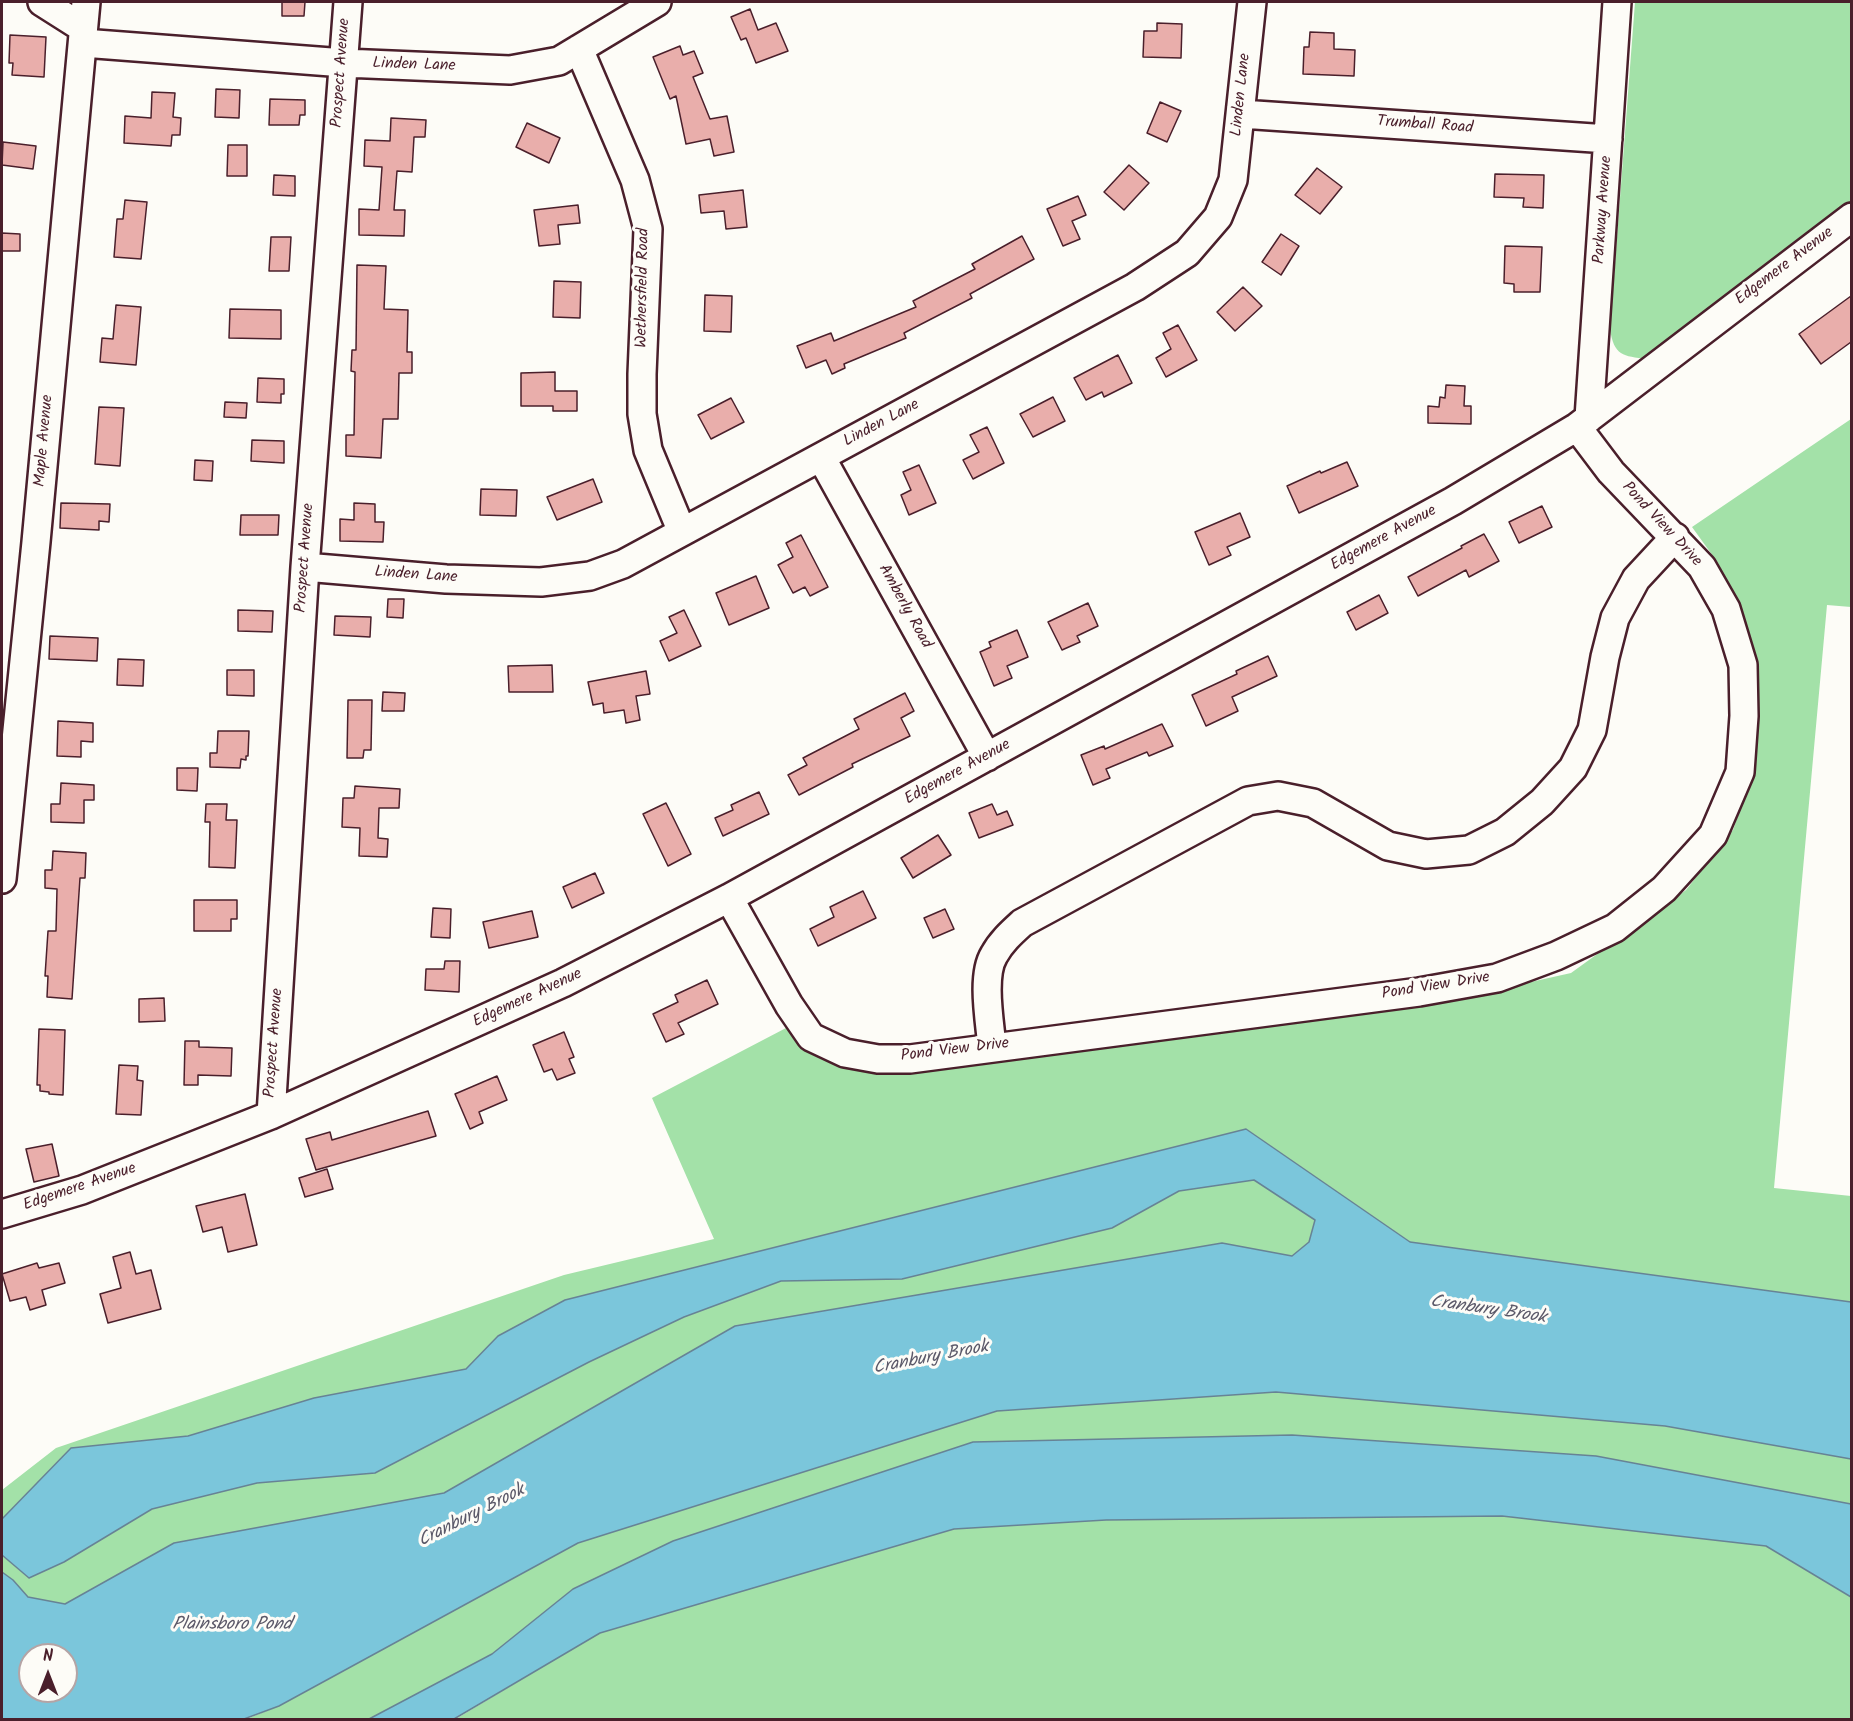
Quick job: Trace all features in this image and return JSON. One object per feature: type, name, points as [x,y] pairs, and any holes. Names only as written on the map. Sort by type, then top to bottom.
[{"type":"street","points":[[42,2],[84,24]]},
{"type":"street","name":"Prospect Avenue","points":[[271,1115],[304,567],[348,2]]},
{"type":"street","name":"Linden Lane","points":[[84,24],[344,63],[510,70],[559,61],[657,2]]},
{"type":"street","name":"Linden Lane","points":[[304,567],[446,579],[541,582],[590,576],[623,564],[1135,287],[1187,253],[1218,217],[1233,180],[1252,2]]},
{"type":"street","name":"Parkway Avenue","points":[[1583,422],[1608,139],[1617,2]]},
{"type":"street","name":"Maple Avenue","points":[[2,879],[7,765],[84,24]]},
{"type":"street","name":"Wethersfield Road","points":[[579,49],[635,180],[648,229],[642,414],[648,450],[682,532]]},
{"type":"street","name":"Trumball Road","points":[[1241,114],[1608,139]]},
{"type":"street","name":"Edgemere Avenue","points":[[2,1214],[82,1191],[271,1115],[563,983],[729,898],[1453,501],[1583,422],[1851,217]]},
{"type":"street","name":"Pond View Drive","points":[[729,898],[789,1005],[811,1037],[845,1053],[878,1059],[910,1059],[1419,992],[1497,978],[1556,956],[1615,927],[1664,889],[1713,835],[1740,772],[1744,716],[1743,665],[1726,609],[1702,567],[1611,472],[1583,422]]},
{"type":"street","name":"Amberly Road","points":[[821,457],[987,757]]},
{"type":"street","points":[[992,1047],[987,987],[992,957],[1004,939],[1022,923],[1248,801],[1278,796],[1313,803],[1388,846],[1426,855],[1469,850],[1504,832],[1542,802],[1573,768],[1592,730],[1605,657],[1615,618],[1636,579],[1675,537]]},
{"type":"green space","points":[[1635,2],[1851,2],[1851,207],[1647,359],[1632,357],[1617,350],[1610,329]]},
{"type":"green space","points":[[1851,419],[1851,607],[1827,605],[1774,1188],[1851,1196],[1851,1302],[1410,1242],[1246,1129],[565,1300],[498,1336],[467,1369],[314,1398],[188,1436],[71,1448],[2,1519],[2,1490],[56,1448],[564,1275],[714,1239],[652,1098],[786,1028],[806,1048],[836,1062],[887,1074],[1428,1005],[1571,973],[1686,890],[1733,830],[1756,765],[1758,691],[1747,636],[1718,563],[1692,527]]},
{"type":"green space","points":[[1254,1180],[1315,1220],[1309,1242],[1292,1256],[1222,1243],[735,1326],[444,1493],[174,1543],[65,1604],[28,1597],[13,1580],[2,1572],[2,1555],[29,1578],[64,1562],[152,1509],[257,1483],[375,1473],[589,1362],[684,1317],[781,1281],[902,1279],[1112,1228],[1179,1191]]},
{"type":"green space","points":[[1276,1392],[1665,1426],[1851,1459],[1851,1504],[1596,1456],[1292,1435],[973,1442],[673,1541],[573,1589],[492,1654],[369,1719],[244,1720],[279,1706],[578,1543],[997,1411]]},
{"type":"green space","points":[[1502,1516],[1766,1546],[1851,1597],[1851,1719],[454,1720],[599,1633],[954,1529],[1106,1520]]},
{"type":"water","name":"Plainsboro Pond","points":[[1246,1129],[1410,1242],[1851,1302],[1851,1459],[1665,1426],[1276,1392],[997,1411],[578,1543],[279,1706],[244,1719],[2,1719],[2,1572],[13,1580],[28,1597],[65,1604],[174,1543],[444,1493],[735,1326],[1222,1243],[1292,1256],[1309,1242],[1315,1220],[1254,1180],[1179,1191],[1112,1228],[902,1279],[781,1281],[684,1317],[589,1362],[375,1473],[257,1483],[152,1509],[64,1562],[29,1578],[2,1555],[2,1519],[71,1448],[188,1436],[314,1398],[466,1369],[498,1336],[565,1300]]},
{"type":"water","points":[[1292,1435],[1596,1456],[1851,1504],[1851,1597],[1766,1546],[1502,1516],[1106,1520],[954,1529],[600,1633],[454,1719],[369,1719],[492,1654],[573,1589],[673,1541],[973,1442]]},
{"type":"building","points":[[282,2],[305,2],[304,16],[282,16]]},
{"type":"building","points":[[750,9],[758,30],[776,23],[788,51],[756,63],[746,38],[741,40],[731,17]]},
{"type":"building","points":[[1157,23],[1182,24],[1181,58],[1143,57],[1144,31],[1157,31]]},
{"type":"building","points":[[1310,32],[1334,33],[1334,49],[1355,50],[1354,76],[1303,74],[1304,47],[1309,47]]},
{"type":"building","points":[[10,35],[46,37],[44,77],[12,75],[13,63],[9,63]]},
{"type":"building","points":[[680,46],[683,55],[694,51],[703,73],[693,77],[710,119],[727,116],[734,152],[714,156],[710,139],[686,144],[676,96],[670,99],[653,57]]},
{"type":"building","points":[[216,89],[240,90],[239,118],[215,117]]},
{"type":"building","points":[[152,92],[175,93],[173,117],[181,118],[180,135],[172,135],[171,146],[124,143],[125,116],[151,118]]},
{"type":"building","points":[[270,99],[305,100],[305,115],[300,115],[299,125],[269,125]]},
{"type":"building","points":[[1160,102],[1181,111],[1167,142],[1147,133]]},
{"type":"building","points":[[391,118],[426,120],[425,137],[414,137],[412,172],[397,171],[394,210],[405,210],[404,236],[359,235],[359,209],[379,210],[382,167],[364,166],[365,140],[390,141]]},
{"type":"building","points":[[527,123],[560,138],[549,163],[516,147]]},
{"type":"building","points":[[3,142],[36,146],[33,169],[2,165]]},
{"type":"building","points":[[228,145],[247,145],[247,176],[227,176]]},
{"type":"building","points":[[1129,165],[1149,183],[1124,210],[1104,192]]},
{"type":"building","points":[[1317,168],[1342,187],[1320,214],[1295,195]]},
{"type":"building","points":[[1495,174],[1544,175],[1543,208],[1523,207],[1524,198],[1494,197]]},
{"type":"building","points":[[274,175],[295,176],[295,196],[273,195]]},
{"type":"building","points":[[743,190],[747,227],[726,229],[724,211],[701,213],[699,195]]},
{"type":"building","points":[[1078,196],[1086,215],[1072,221],[1080,239],[1063,246],[1047,209]]},
{"type":"building","points":[[125,200],[147,202],[141,259],[114,257],[117,219],[123,219]]},
{"type":"building","points":[[578,205],[580,223],[558,225],[560,244],[539,246],[534,210]]},
{"type":"building","points":[[2,233],[20,234],[20,251],[2,251]]},
{"type":"building","points":[[1281,234],[1299,246],[1281,275],[1262,262]]},
{"type":"building","points":[[1022,236],[1034,259],[970,294],[972,298],[904,333],[906,338],[844,364],[845,368],[832,374],[826,360],[806,368],[797,346],[831,333],[834,341],[916,307],[913,301],[975,269],[972,264]]},
{"type":"building","points":[[271,237],[291,237],[289,271],[269,271]]},
{"type":"building","points":[[1505,246],[1542,247],[1540,292],[1514,292],[1514,284],[1504,283]]},
{"type":"building","points":[[357,265],[386,266],[384,309],[408,310],[407,352],[412,352],[412,373],[399,373],[398,419],[383,419],[381,458],[346,456],[346,435],[354,435],[355,372],[351,371],[352,350],[356,350]]},
{"type":"building","points":[[554,281],[581,282],[580,318],[553,317]]},
{"type":"building","points":[[1243,287],[1262,306],[1235,331],[1217,312]]},
{"type":"building","points":[[705,295],[732,296],[731,332],[704,331]]},
{"type":"building","points":[[1851,296],[1851,342],[1821,364],[1799,334]]},
{"type":"building","points":[[116,305],[141,307],[136,365],[100,362],[102,338],[113,339]]},
{"type":"building","points":[[230,309],[281,310],[281,339],[229,338]]},
{"type":"building","points":[[1178,325],[1197,360],[1166,377],[1156,358],[1171,349],[1163,333]]},
{"type":"building","points":[[1118,355],[1132,383],[1104,397],[1102,392],[1086,400],[1074,378]]},
{"type":"building","points":[[555,372],[555,391],[577,391],[577,411],[553,411],[553,406],[521,406],[521,373]]},
{"type":"building","points":[[258,378],[284,379],[284,394],[281,394],[281,403],[257,402]]},
{"type":"building","points":[[1446,385],[1465,386],[1464,406],[1471,406],[1471,424],[1428,423],[1428,406],[1439,407],[1440,397],[1445,398]]},
{"type":"building","points":[[1053,397],[1065,421],[1033,437],[1020,414]]},
{"type":"building","points":[[731,398],[744,422],[711,439],[698,415]]},
{"type":"building","points":[[225,402],[247,403],[246,418],[224,417]]},
{"type":"building","points":[[99,407],[124,408],[120,466],[95,464]]},
{"type":"building","points":[[987,427],[1004,463],[973,479],[963,460],[979,452],[970,435]]},
{"type":"building","points":[[252,440],[284,441],[284,463],[251,461]]},
{"type":"building","points":[[195,460],[213,461],[212,481],[194,480]]},
{"type":"building","points":[[1347,462],[1358,486],[1299,513],[1287,486]]},
{"type":"building","points":[[919,465],[936,503],[909,515],[901,495],[911,490],[903,472]]},
{"type":"building","points":[[593,479],[602,502],[557,520],[547,497]]},
{"type":"building","points":[[481,489],[517,490],[516,516],[480,515]]},
{"type":"building","points":[[61,503],[110,504],[109,522],[99,521],[99,530],[60,528]]},
{"type":"building","points":[[354,503],[375,504],[375,522],[384,522],[383,542],[340,541],[340,519],[354,520]]},
{"type":"building","points":[[1542,506],[1552,527],[1519,543],[1509,522]]},
{"type":"building","points":[[1240,513],[1250,537],[1227,547],[1231,555],[1209,565],[1195,532]]},
{"type":"building","points":[[241,515],[279,515],[278,535],[240,535]]},
{"type":"building","points":[[1484,534],[1499,561],[1469,577],[1466,570],[1418,596],[1408,577]]},
{"type":"building","points":[[801,535],[828,587],[810,596],[805,587],[793,593],[778,565],[793,557],[786,543]]},
{"type":"building","points":[[756,576],[769,608],[729,625],[716,593]]},
{"type":"building","points":[[1379,595],[1388,613],[1356,630],[1347,612]]},
{"type":"building","points":[[388,599],[404,599],[403,618],[387,617]]},
{"type":"building","points":[[1088,603],[1098,626],[1077,636],[1080,642],[1062,650],[1048,622]]},
{"type":"building","points":[[238,610],[273,611],[272,632],[238,631]]},
{"type":"building","points":[[684,610],[701,646],[669,661],[660,641],[677,633],[669,617]]},
{"type":"building","points":[[335,616],[371,617],[370,637],[334,635]]},
{"type":"building","points":[[1017,630],[1028,657],[1007,666],[1012,678],[994,686],[980,652],[991,647],[989,642]]},
{"type":"building","points":[[50,636],[98,638],[97,661],[49,659]]},
{"type":"building","points":[[1268,656],[1277,676],[1232,697],[1238,711],[1206,726],[1192,695],[1237,674],[1236,671]]},
{"type":"building","points":[[118,659],[144,660],[143,686],[117,685]]},
{"type":"building","points":[[552,665],[553,692],[509,692],[508,666]]},
{"type":"building","points":[[227,670],[254,670],[254,696],[227,695]]},
{"type":"building","points":[[646,671],[650,694],[636,696],[640,720],[626,723],[624,710],[604,713],[603,703],[593,705],[588,682]]},
{"type":"building","points":[[383,692],[405,693],[404,711],[382,711]]},
{"type":"building","points":[[905,693],[914,711],[901,718],[910,736],[852,764],[853,767],[799,795],[788,775],[807,765],[803,758],[859,729],[854,719]]},
{"type":"building","points":[[348,700],[372,700],[371,750],[364,750],[363,758],[347,758]]},
{"type":"building","points":[[58,721],[93,723],[93,742],[81,741],[81,757],[57,756]]},
{"type":"building","points":[[1162,724],[1173,746],[1149,756],[1147,752],[1106,769],[1110,778],[1093,785],[1081,755],[1104,746],[1105,749]]},
{"type":"building","points":[[218,731],[249,731],[248,756],[246,760],[241,759],[240,768],[210,767],[210,753],[217,753]]},
{"type":"building","points":[[177,768],[198,768],[197,791],[177,790]]},
{"type":"building","points":[[61,783],[94,785],[94,800],[84,800],[84,823],[51,822],[51,804],[60,804]]},
{"type":"building","points":[[355,786],[400,789],[399,808],[379,808],[378,838],[388,839],[387,857],[359,856],[360,828],[342,827],[343,798],[354,798]]},
{"type":"building","points":[[759,792],[769,814],[723,836],[715,818],[733,810],[731,805]]},
{"type":"building","points":[[666,803],[691,854],[668,866],[643,814]]},
{"type":"building","points":[[206,804],[227,804],[226,820],[237,820],[235,868],[209,867],[210,822],[205,822]]},
{"type":"building","points":[[992,804],[997,815],[1007,811],[1013,825],[979,838],[969,813]]},
{"type":"building","points":[[938,835],[951,855],[913,878],[901,858]]},
{"type":"building","points":[[53,851],[86,853],[85,878],[80,878],[72,999],[47,997],[48,976],[45,976],[48,931],[56,931],[57,889],[45,888],[45,870],[52,870]]},
{"type":"building","points":[[595,873],[604,893],[572,908],[563,887]]},
{"type":"building","points":[[863,891],[876,918],[818,946],[810,929],[834,917],[830,907]]},
{"type":"building","points":[[194,900],[237,900],[237,919],[231,919],[231,931],[194,931]]},
{"type":"building","points":[[433,908],[451,909],[450,938],[431,937]]},
{"type":"building","points":[[945,909],[954,929],[933,938],[924,918]]},
{"type":"building","points":[[532,911],[538,937],[489,948],[483,922]]},
{"type":"building","points":[[445,961],[460,961],[459,992],[425,990],[426,969],[444,969]]},
{"type":"building","points":[[707,980],[718,1004],[678,1023],[684,1034],[666,1042],[653,1014],[678,1002],[675,995]]},
{"type":"building","points":[[164,998],[165,1021],[139,1022],[139,999]]},
{"type":"building","points":[[39,1029],[65,1030],[63,1095],[40,1091],[40,1085],[37,1085]]},
{"type":"building","points":[[564,1032],[574,1057],[569,1059],[575,1073],[557,1080],[552,1069],[544,1072],[533,1045]]},
{"type":"building","points":[[185,1041],[199,1041],[199,1047],[232,1048],[231,1076],[198,1075],[198,1085],[184,1085]]},
{"type":"building","points":[[119,1065],[138,1066],[137,1080],[143,1081],[141,1115],[116,1114]]},
{"type":"building","points":[[497,1076],[507,1100],[479,1112],[483,1123],[470,1129],[455,1094]]},
{"type":"building","points":[[428,1111],[436,1136],[316,1170],[306,1139],[330,1132],[332,1140]]},
{"type":"building","points":[[52,1144],[59,1176],[34,1182],[26,1149]]},
{"type":"building","points":[[327,1169],[333,1189],[305,1197],[299,1178]]},
{"type":"building","points":[[245,1194],[257,1245],[228,1252],[222,1227],[203,1232],[196,1206]]},
{"type":"building","points":[[130,1252],[136,1274],[151,1270],[161,1309],[108,1323],[100,1294],[121,1288],[113,1257]]},
{"type":"building","points":[[37,1263],[39,1268],[59,1263],[65,1283],[42,1290],[46,1305],[30,1310],[26,1297],[10,1301],[2,1274]]},
{"type":"water label","name":"Cranbury Brook","points":[[1488,1311]]},
{"type":"water label","name":"Cranbury Brook","points":[[931,1359]]},
{"type":"water label","name":"Cranbury Brook","points":[[472,1517]]}]
